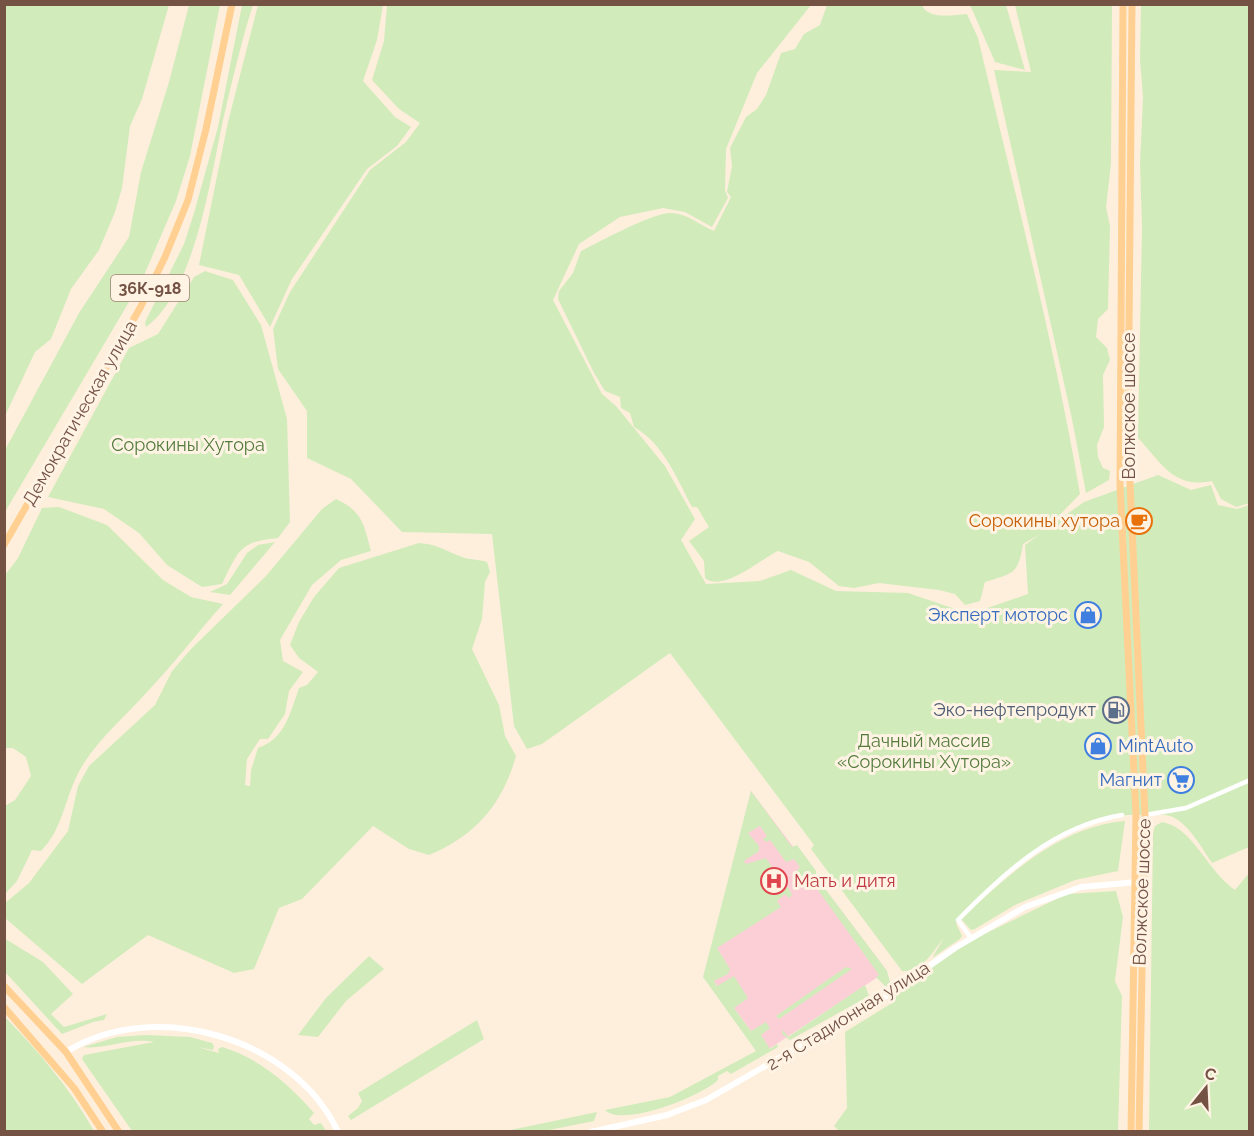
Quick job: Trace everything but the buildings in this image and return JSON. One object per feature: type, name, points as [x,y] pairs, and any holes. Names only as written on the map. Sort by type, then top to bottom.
[{"type":"main road","name":"Демократическая улица","points":[[4,545],[135,317],[165,257],[188,201],[206,129],[232,4]]},
{"type":"main road","name":"Волжское шоссе","points":[[1123,4],[1129,480],[1145,815],[1139,1131]]},
{"type":"main road","name":"Волжское шоссе","points":[[1131,1131],[1135,794],[1120,485],[1125,146],[1132,4]]},
{"type":"main road","name":"2-я Стадионная улица","points":[[591,1131],[667,1115],[706,1100],[885,997],[971,938],[1018,911],[1081,887],[1143,882]]},
{"type":"main road","points":[[4,986],[66,1052],[119,1131]]},
{"type":"main road","points":[[4,1007],[74,1088],[103,1131]]},
{"type":"main road","points":[[52,1061],[93,1037],[138,1027],[185,1028],[210,1033],[254,1049],[285,1069],[317,1098],[339,1131]]},
{"type":"street","points":[[1145,815],[1186,808],[1250,780]]},
{"type":"street","points":[[971,938],[958,920],[1000,877],[1050,841],[1104,818],[1122,815]]},
{"type":"shaded area","name":"Мать и дитя","points":[[751,791],[887,971],[766,1051],[707,972]]},
{"type":"green space","points":[[5,4],[169,5],[142,99],[130,126],[122,188],[115,212],[99,250],[71,289],[51,339],[35,352],[5,416]]},
{"type":"green space","points":[[189,5],[220,5],[190,156],[176,201],[142,280],[5,512],[5,450],[79,313],[129,237],[141,172],[169,82]]},
{"type":"green space","points":[[242,5],[253,5],[233,77],[198,231],[189,261],[177,288],[163,310],[146,327],[145,322],[184,244],[194,213],[218,127]]},
{"type":"green space","points":[[258,5],[383,5],[377,40],[363,81],[395,117],[411,127],[397,146],[367,169],[292,279],[270,327],[239,275],[199,265],[228,122]]},
{"type":"green space","name":"Дачный массив «Сорокины Хутора»","points":[[387,5],[811,5],[757,73],[726,149],[725,190],[728,198],[712,227],[685,212],[663,208],[620,217],[579,244],[553,300],[602,394],[616,406],[665,466],[695,519],[681,540],[706,584],[760,581],[791,570],[836,591],[908,593],[970,614],[1028,594],[1025,545],[1040,534],[1023,544],[1019,562],[1013,571],[985,582],[980,601],[965,605],[955,594],[939,590],[879,583],[854,588],[839,586],[809,562],[778,551],[732,578],[713,581],[705,578],[704,561],[689,541],[709,527],[697,507],[692,507],[661,452],[653,442],[634,427],[630,413],[621,408],[620,397],[605,391],[558,299],[559,291],[573,273],[581,251],[640,222],[671,213],[688,217],[714,231],[731,197],[727,192],[732,166],[730,148],[746,117],[757,109],[766,95],[781,53],[795,49],[804,34],[820,25],[827,5],[922,5],[925,10],[935,15],[967,14],[978,38],[1033,266],[1080,494],[1047,528],[1084,502],[1158,475],[1191,490],[1211,485],[1218,505],[1237,509],[1249,505],[1249,847],[1212,863],[1189,830],[1170,816],[1116,816],[1089,823],[1063,833],[1015,864],[956,923],[962,936],[960,939],[932,958],[944,938],[921,965],[909,971],[902,971],[811,849],[814,845],[670,653],[542,744],[527,749],[514,726],[492,534],[402,532],[351,479],[307,458],[307,411],[278,369],[273,329],[290,292],[370,170],[406,142],[420,123],[399,109],[372,80],[384,41]]},
{"type":"green space","points":[[967,5],[1006,5],[1025,70],[995,62],[971,7]]},
{"type":"green space","points":[[1015,5],[1112,5],[1111,164],[1106,207],[1110,226],[1108,309],[1098,319],[1096,337],[1107,348],[1110,360],[1103,375],[1104,427],[1097,445],[1098,457],[1103,468],[1110,471],[1109,480],[1086,493],[1072,419],[994,70],[1031,72]]},
{"type":"green space","points":[[1141,5],[1249,5],[1250,503],[1236,507],[1221,499],[1212,481],[1187,481],[1169,472],[1138,438],[1142,227],[1140,164],[1143,97],[1140,60]]},
{"type":"green space","name":"Сорокины Хутора","points":[[205,271],[233,280],[261,325],[287,419],[290,522],[278,538],[255,542],[242,550],[232,563],[222,584],[202,587],[167,565],[139,533],[104,509],[48,497],[129,348],[158,334],[194,277]]},
{"type":"green space","points":[[336,499],[351,508],[361,519],[371,551],[341,560],[312,585],[280,640],[283,661],[303,672],[289,691],[285,714],[268,739],[260,739],[247,759],[245,785],[250,786],[251,770],[258,748],[267,744],[280,732],[289,716],[299,688],[307,685],[318,672],[299,658],[290,645],[299,622],[314,597],[339,568],[419,543],[436,546],[465,558],[487,562],[490,572],[485,582],[482,619],[472,649],[499,705],[505,736],[516,756],[503,789],[495,804],[473,828],[446,847],[429,855],[409,849],[373,826],[302,899],[279,908],[254,969],[234,973],[148,935],[82,984],[5,918],[5,903],[29,883],[68,831],[78,786],[89,766],[155,705],[172,671],[192,648],[266,576],[322,509]]},
{"type":"green space","points":[[59,507],[107,525],[163,580],[191,597],[223,604],[167,671],[88,757],[76,778],[60,822],[49,842],[41,851],[32,850],[17,881],[5,894],[5,806],[15,800],[31,776],[26,757],[13,748],[5,748],[5,575],[18,558],[42,508]]},
{"type":"green space","points":[[275,542],[230,595],[210,592],[227,584],[247,553],[258,545]]},
{"type":"green space","points":[[751,791],[792,847],[797,845],[816,871],[816,876],[804,884],[795,873],[800,867],[794,859],[786,862],[770,840],[766,842],[763,839],[767,836],[760,826],[748,833],[759,846],[759,851],[744,861],[746,864],[766,858],[772,867],[764,873],[771,881],[775,878],[785,882],[776,888],[779,893],[788,887],[792,895],[789,898],[785,894],[777,901],[781,907],[717,948],[730,969],[728,974],[714,981],[717,986],[734,976],[748,998],[734,1008],[751,1031],[766,1022],[770,1028],[761,1035],[770,1049],[777,1044],[778,1047],[731,1074],[727,1071],[718,1076],[718,1080],[709,1087],[680,1101],[644,1113],[614,1115],[605,1110],[670,1097],[756,1051],[703,977]]},
{"type":"green space","points":[[1125,821],[1118,871],[1075,880],[1015,905],[975,929],[971,930],[961,919],[1016,870],[1057,843],[1078,832]]},
{"type":"green space","points":[[1162,822],[1183,832],[1225,882],[1235,890],[1249,873],[1249,1131],[1149,1131],[1153,833],[1155,826]]},
{"type":"green space","points":[[823,886],[887,971],[890,982],[886,987],[876,977],[879,975],[818,890]]},
{"type":"green space","points":[[1116,891],[1123,917],[1115,981],[1122,996],[1118,1131],[840,1132],[834,1126],[847,1108],[845,1032],[892,1003],[904,983],[955,948],[1067,894]]},
{"type":"green space","points":[[4,938],[43,962],[73,994],[51,1014],[64,1027],[107,1014],[104,1020],[62,1034],[5,972]]},
{"type":"green space","points":[[369,956],[384,969],[346,1001],[318,1037],[298,1035],[326,998]]},
{"type":"green space","points":[[846,967],[852,969],[779,1019],[776,1016]]},
{"type":"green space","points":[[865,985],[869,996],[790,1040],[782,1034],[783,1030],[788,1037]]},
{"type":"green space","points":[[4,1016],[53,1071],[75,1100],[94,1131],[5,1131]]},
{"type":"green space","points":[[477,1020],[484,1039],[351,1120],[348,1116],[358,1108],[362,1101],[358,1093]]},
{"type":"green space","points":[[146,1035],[190,1037],[212,1043],[214,1046],[213,1050],[197,1047],[219,1053],[218,1049],[222,1047],[248,1058],[272,1073],[294,1092],[314,1113],[309,1119],[314,1125],[321,1123],[326,1131],[132,1131],[82,1059],[84,1055],[154,1042],[136,1041],[100,1047],[83,1047],[117,1037]]},
{"type":"green space","points":[[597,1112],[594,1121],[544,1131],[505,1131]]},
{"type":"place","name":"Сорокины хутора","points":[[1139,521]]},
{"type":"place","name":"Эксперт моторс","points":[[1088,615]]},
{"type":"place","name":"Эко-нефтепродукт","points":[[1116,710]]},
{"type":"place","name":"MintAuto","points":[[1098,746]]},
{"type":"place","name":"Магнит","points":[[1181,780]]},
{"type":"place","name":"Мать и дитя","points":[[774,881]]}]
